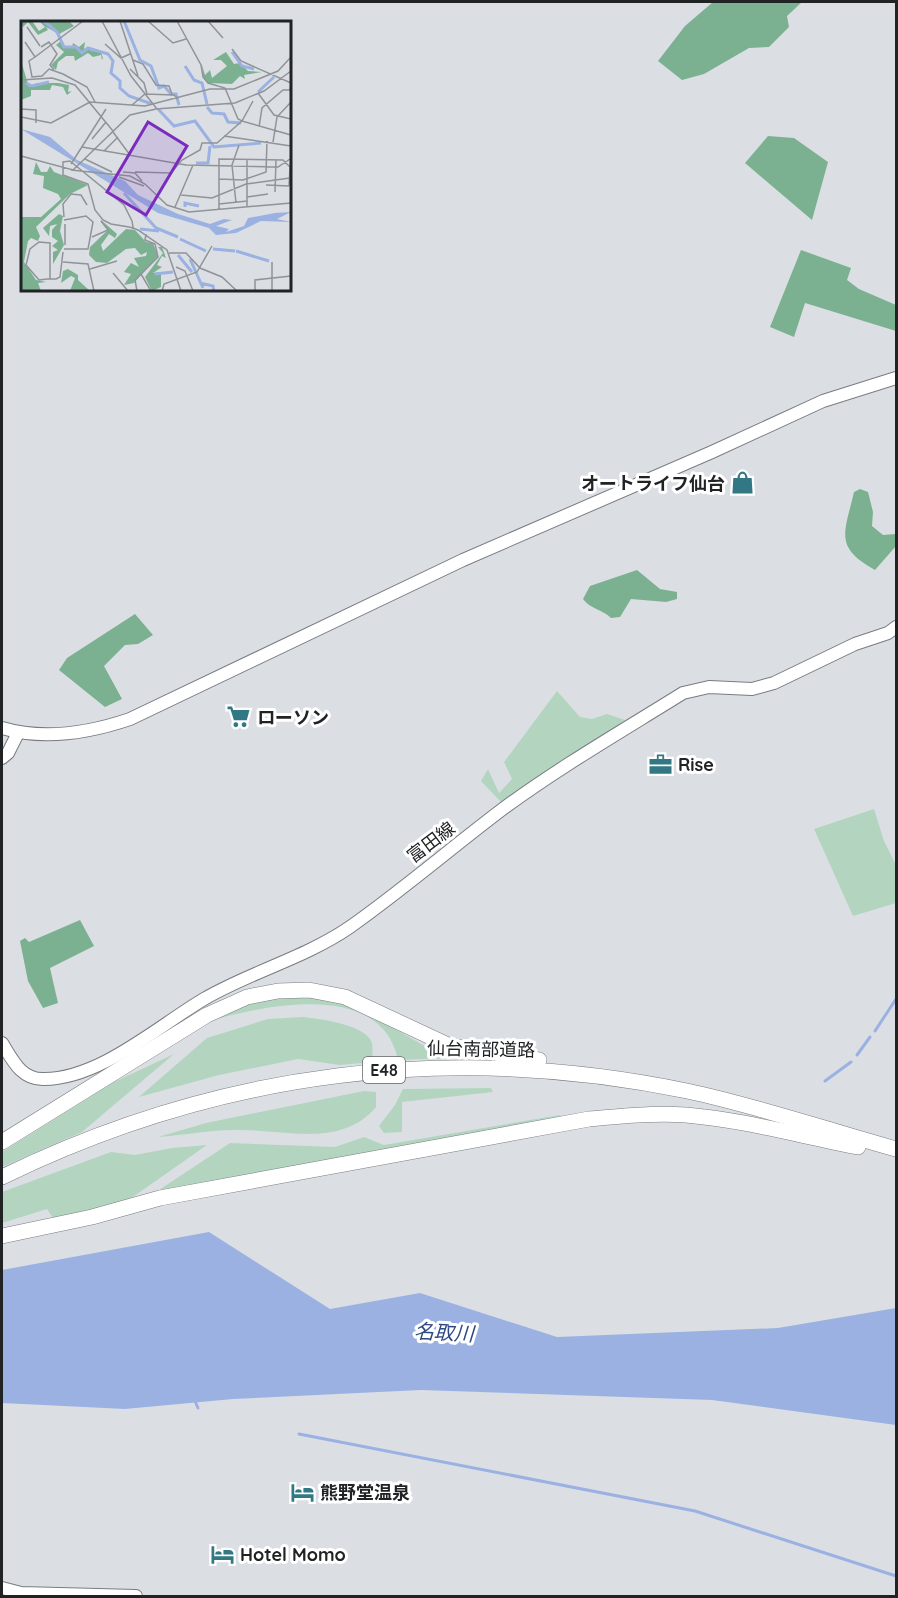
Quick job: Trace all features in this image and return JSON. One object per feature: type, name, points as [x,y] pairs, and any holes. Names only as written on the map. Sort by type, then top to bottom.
[{"type":"highway","points":[[2,1142],[207,1015],[247,997],[298,990],[345,997],[450,1046],[633,1073],[700,1086],[779,1114]]},
{"type":"highway","name":"仙台南部道路","points":[[2,1178],[68,1145],[167,1112],[260,1089],[382,1070],[481,1066],[577,1073],[687,1091],[779,1114],[897,1149]]},
{"type":"highway","points":[[2,1236],[92,1217],[160,1198],[589,1119],[640,1115],[684,1115],[730,1120],[897,1156]]},
{"type":"street","points":[[2,728],[18,733],[82,732],[130,719],[463,560],[712,452],[823,401],[897,378]]},
{"type":"street","name":"富田線","points":[[2,1043],[17,1067],[28,1076],[42,1080],[67,1076],[92,1067],[123,1051],[221,989],[336,936],[533,788],[683,693],[709,687],[752,689],[774,683],[855,644],[888,633],[897,627]]},
{"type":"street","points":[[2,758],[8,753],[18,733]]},
{"type":"street","points":[[2,1588],[21,1593],[136,1596]]},
{"type":"green space","points":[[713,2],[802,2],[787,16],[789,27],[769,47],[749,48],[704,74],[682,80],[658,61],[685,26]]},
{"type":"green space","points":[[768,136],[794,138],[828,162],[812,220],[745,163]]},
{"type":"green space","points":[[801,250],[851,268],[847,280],[859,289],[896,305],[896,331],[805,303],[794,337],[770,327]]},
{"type":"green space","points":[[860,489],[868,492],[873,512],[872,526],[883,535],[896,534],[896,546],[875,570],[853,554],[845,537],[854,492]]},
{"type":"green space","points":[[637,570],[660,589],[677,592],[677,599],[666,602],[631,599],[620,617],[611,618],[583,599],[590,586]]},
{"type":"green space","points":[[135,614],[153,635],[138,644],[125,645],[104,666],[122,699],[105,707],[59,670],[67,658]]},
{"type":"green space","points":[[557,691],[580,717],[592,719],[607,714],[625,720],[501,802],[481,781],[488,769],[499,793],[512,779],[504,762]]},
{"type":"green space","points":[[874,809],[884,841],[896,865],[896,903],[853,916],[814,829]]},
{"type":"green space","points":[[80,920],[94,946],[50,968],[58,1003],[43,1008],[28,981],[20,941],[25,938],[29,942]]},
{"type":"green space","points":[[273,997],[319,997],[361,1010],[439,1054],[453,1056],[453,1058],[398,1060],[388,1035],[371,1019],[348,1009],[322,1005],[294,1005],[266,1008],[217,1019],[244,1005]]},
{"type":"green space","points":[[303,1017],[341,1024],[361,1031],[372,1043],[373,1062],[340,1065],[298,1059],[219,1075],[139,1097],[207,1038],[268,1019]]},
{"type":"green space","points":[[174,1054],[82,1132],[2,1167],[2,1152],[114,1082]]},
{"type":"green space","points":[[491,1088],[493,1092],[402,1102],[402,1132],[384,1133],[379,1126],[395,1105],[403,1089]]},
{"type":"green space","points":[[364,1091],[376,1092],[376,1107],[362,1120],[346,1128],[329,1132],[310,1134],[226,1130],[158,1137],[206,1123]]},
{"type":"green space","points":[[560,1115],[566,1119],[156,1192],[230,1143],[335,1147],[364,1137],[384,1145]]},
{"type":"green space","points":[[207,1145],[127,1201],[53,1218],[47,1209],[2,1223],[2,1192],[111,1152],[135,1155],[172,1148]]},
{"type":"water","name":"名取川","points":[[209,1232],[330,1309],[420,1293],[557,1337],[778,1328],[896,1308],[896,1425],[712,1400],[421,1390],[233,1399],[125,1409],[2,1403],[2,1270]]},
{"type":"waterway","points":[[875,1031],[896,999]]},
{"type":"waterway","points":[[857,1055],[870,1037]]},
{"type":"waterway","points":[[825,1081],[851,1062]]},
{"type":"waterway","points":[[195,1401],[198,1408]]},
{"type":"waterway","points":[[299,1434],[695,1511],[896,1576]]},
{"type":"place","name":"オートライフ仙台","points":[[743,483]]},
{"type":"place","name":"ローソン","points":[[239,717]]},
{"type":"place","name":"Rise","points":[[660,764]]},
{"type":"place","name":"熊野堂温泉","points":[[302,1492]]},
{"type":"place","name":"Hotel Momo","points":[[222,1554]]}]
